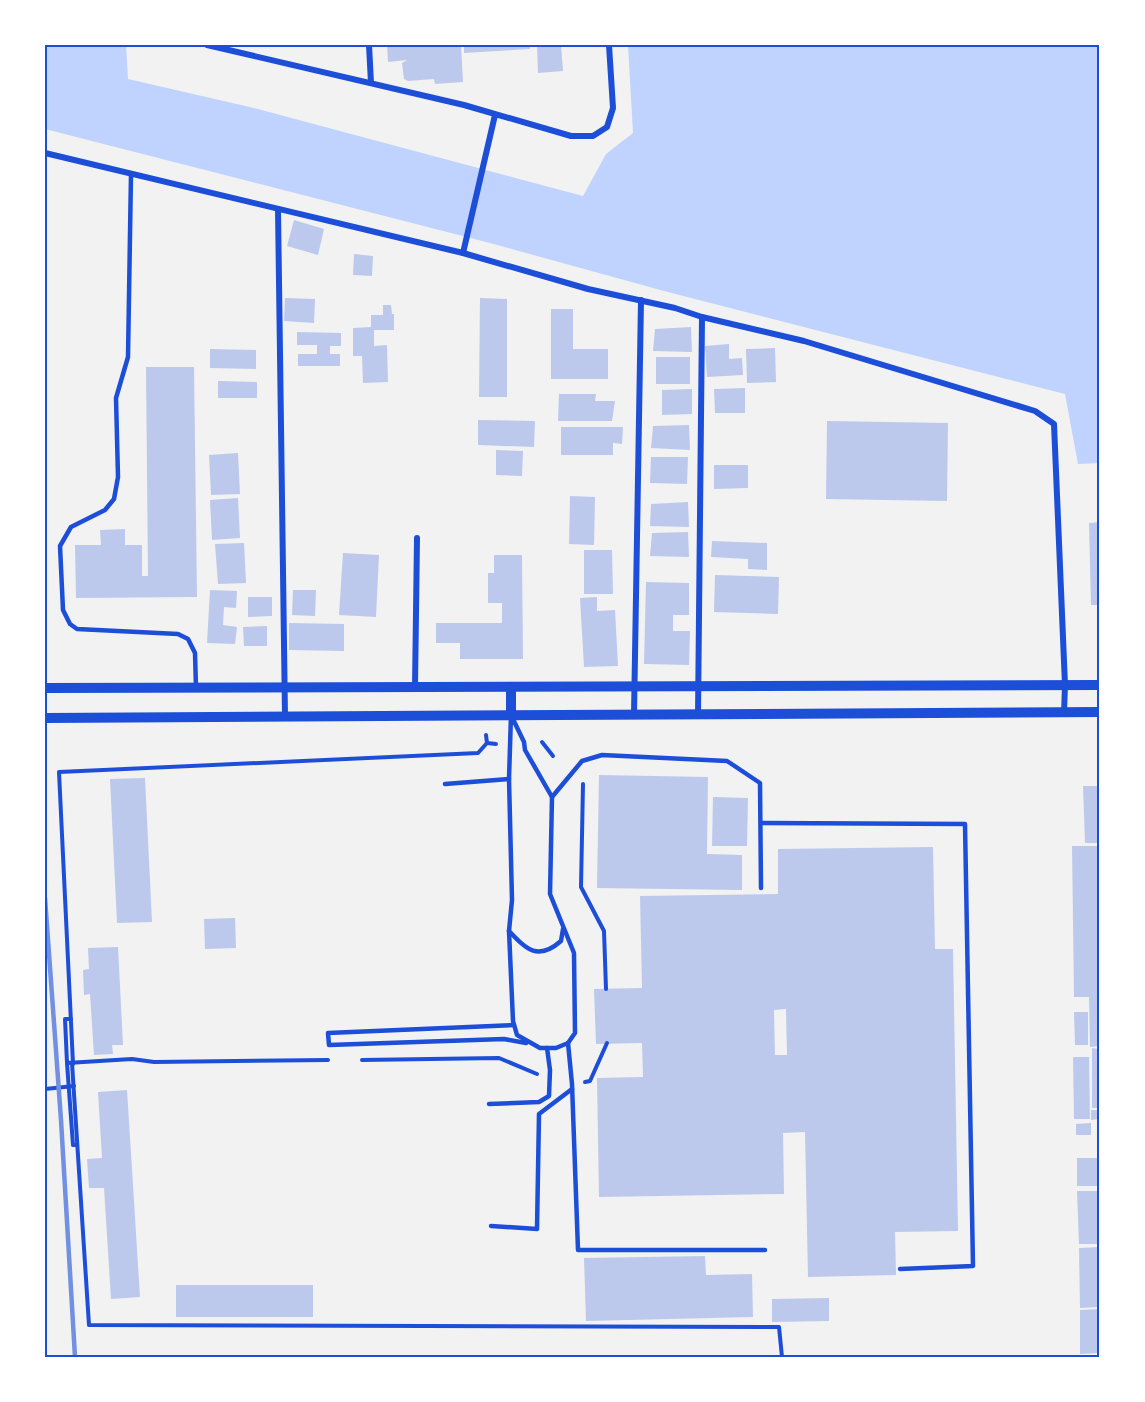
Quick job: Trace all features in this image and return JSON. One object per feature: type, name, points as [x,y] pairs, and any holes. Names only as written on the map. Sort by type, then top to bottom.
[{"type":"street","points":[[207,45],[464,105],[571,136],[593,136],[607,127],[613,108],[609,45]]},
{"type":"street","points":[[369,45],[371,83]]},
{"type":"street","points":[[463,253],[495,115]]},
{"type":"street","points":[[45,153],[463,253],[588,290],[675,308],[702,317],[804,341],[1035,411],[1054,424],[1065,685],[1064,712]]},
{"type":"street","points":[[278,209],[285,716]]},
{"type":"street","points":[[634,715],[641,300]]},
{"type":"street","points":[[698,714],[702,317]]},
{"type":"street","points":[[414,688],[417,538]]},
{"type":"street","points":[[46,688],[1100,685]]},
{"type":"street","points":[[511,715],[512,688]]},
{"type":"street","points":[[47,718],[1100,712]]},
{"type":"lane","points":[[131,174],[128,357],[116,398],[118,477],[114,499],[105,510],[71,527],[60,546],[63,610],[69,624],[77,629],[178,634],[189,639],[195,653],[196,688]]},
{"type":"lane","points":[[511,715],[524,742],[525,750],[552,797],[550,894],[574,953],[575,1032],[568,1043],[556,1048],[540,1048],[530,1043],[517,1035],[514,1026],[509,931],[512,900],[509,779],[511,715]]},
{"type":"lane","points":[[552,797],[582,761],[602,755],[727,761],[760,783],[761,888]]},
{"type":"lane","points":[[445,784],[509,779]]},
{"type":"lane","points":[[761,823],[965,824],[974,1266],[900,1269]]},
{"type":"lane","points":[[509,931],[524,947],[537,952],[551,950],[561,941],[563,927]]},
{"type":"lane","points":[[514,1026],[328,1033],[329,1046],[504,1039],[530,1043]]},
{"type":"lane","points":[[568,1043],[572,1086],[578,1250],[765,1250]]},
{"type":"lane","points":[[489,1104],[539,1102],[549,1096],[551,1080],[547,1048]]},
{"type":"lane","points":[[491,1226],[537,1229],[540,1114],[572,1086]]},
{"type":"path","points":[[486,735],[488,743]]},
{"type":"path","points":[[542,742],[553,756]]},
{"type":"path","points":[[488,743],[496,744]]},
{"type":"path","points":[[45,1089],[74,1086],[59,772],[478,753],[488,743]]},
{"type":"path","points":[[583,784],[581,887],[604,931],[606,988]]},
{"type":"path","points":[[71,1018],[65,1019],[77,1145],[89,1325],[779,1327],[782,1357]]},
{"type":"path","points":[[572,1086],[591,1081],[607,1043]]},
{"type":"path","points":[[357,1060],[499,1058],[551,1080]]},
{"type":"path","points":[[70,1063],[132,1059],[154,1062],[333,1060]]},
{"type":"path","points":[[70,1063],[68,1087],[72,1139],[73,1145],[77,1145]]},
{"type":"water","points":[[45,45],[126,45],[128,79],[254,108],[583,196],[606,154],[633,133],[628,45],[1100,45],[1100,463],[1078,464],[1065,394],[45,129]]},
{"type":"building","points":[[387,45],[461,45],[463,82],[435,84],[434,79],[408,81],[404,79],[402,63],[407,60],[388,62]]},
{"type":"building","points":[[464,45],[530,45],[530,49],[464,53]]},
{"type":"building","points":[[537,45],[561,45],[563,71],[538,73]]},
{"type":"building","points":[[294,220],[324,229],[318,255],[287,246]]},
{"type":"building","points":[[354,254],[373,256],[372,276],[353,275]]},
{"type":"building","points":[[285,298],[315,299],[314,323],[284,321]]},
{"type":"building","points":[[480,298],[507,299],[507,397],[479,397]]},
{"type":"building","points":[[383,305],[391,305],[392,314],[394,314],[394,330],[374,330],[374,346],[387,345],[388,382],[363,383],[362,356],[353,356],[353,328],[371,327],[371,315],[383,315]]},
{"type":"building","points":[[551,309],[573,309],[573,349],[608,349],[608,379],[551,379]]},
{"type":"building","points":[[691,327],[692,352],[653,351],[655,329]]},
{"type":"building","points":[[297,332],[341,333],[341,346],[330,346],[330,354],[340,354],[340,366],[298,366],[298,354],[317,354],[317,345],[297,345]]},
{"type":"building","points":[[729,344],[729,359],[742,358],[743,375],[707,377],[705,346]]},
{"type":"building","points":[[775,348],[776,382],[747,383],[746,349]]},
{"type":"building","points":[[210,349],[256,350],[256,369],[210,368]]},
{"type":"building","points":[[656,357],[690,357],[690,384],[656,384]]},
{"type":"building","points":[[146,367],[194,367],[197,597],[76,598],[75,545],[101,545],[100,530],[125,529],[125,545],[142,545],[142,576],[148,576]]},
{"type":"building","points":[[218,381],[257,382],[257,398],[218,398]]},
{"type":"building","points":[[745,388],[745,413],[715,413],[714,389]]},
{"type":"building","points":[[692,389],[692,414],[662,415],[662,390]]},
{"type":"building","points":[[559,394],[596,394],[595,401],[615,401],[612,421],[558,421]]},
{"type":"building","points":[[478,420],[535,421],[534,447],[478,445]]},
{"type":"building","points":[[827,421],[948,423],[947,501],[826,499]]},
{"type":"building","points":[[689,425],[690,450],[651,448],[653,426]]},
{"type":"building","points":[[561,427],[623,427],[622,444],[613,443],[613,455],[561,455]]},
{"type":"building","points":[[496,450],[523,451],[522,476],[496,475]]},
{"type":"building","points":[[238,453],[240,494],[211,495],[209,455]]},
{"type":"building","points":[[651,457],[688,457],[687,484],[650,483]]},
{"type":"building","points":[[714,465],[748,465],[748,488],[714,489]]},
{"type":"building","points":[[570,496],[595,497],[594,545],[569,544]]},
{"type":"building","points":[[238,498],[240,538],[212,540],[210,500]]},
{"type":"building","points":[[688,502],[689,527],[650,526],[651,504]]},
{"type":"building","points":[[1100,522],[1100,605],[1091,605],[1089,523]]},
{"type":"building","points":[[688,532],[689,557],[650,556],[652,533]]},
{"type":"building","points":[[712,541],[767,543],[767,570],[748,569],[748,559],[711,557]]},
{"type":"building","points":[[244,543],[246,583],[218,584],[215,544]]},
{"type":"building","points":[[584,550],[612,550],[613,594],[584,594]]},
{"type":"building","points":[[343,553],[379,555],[376,617],[339,615]]},
{"type":"building","points":[[494,555],[522,555],[523,659],[460,659],[460,643],[436,643],[436,623],[502,623],[502,603],[488,603],[488,573],[494,573]]},
{"type":"building","points":[[715,575],[779,577],[778,614],[714,612]]},
{"type":"building","points":[[646,582],[689,583],[689,615],[673,615],[673,631],[690,631],[689,665],[644,664]]},
{"type":"building","points":[[210,590],[237,591],[236,608],[224,607],[223,625],[237,627],[235,644],[207,643]]},
{"type":"building","points":[[293,590],[316,590],[315,616],[292,615]]},
{"type":"building","points":[[248,597],[272,597],[272,616],[248,617]]},
{"type":"building","points":[[597,597],[597,611],[615,610],[618,666],[584,667],[580,598]]},
{"type":"building","points":[[289,623],[344,624],[344,651],[289,650]]},
{"type":"building","points":[[267,626],[267,646],[244,646],[243,627]]},
{"type":"building","points":[[599,775],[708,777],[707,854],[742,855],[742,890],[597,888]]},
{"type":"building","points":[[145,778],[152,922],[117,923],[110,779]]},
{"type":"building","points":[[1083,786],[1100,786],[1100,843],[1085,843]]},
{"type":"building","points":[[713,797],[748,798],[747,846],[712,846]]},
{"type":"building","points":[[1072,846],[1100,846],[1100,1046],[1090,1047],[1089,997],[1074,997]]},
{"type":"building","points":[[933,847],[935,949],[953,949],[958,1231],[895,1232],[896,1275],[808,1277],[805,1132],[783,1133],[784,1194],[599,1197],[597,1078],[643,1077],[642,1043],[596,1044],[594,989],[642,988],[640,896],[778,894],[778,849]],"holes":[[[786,1009],[787,1055],[775,1055],[774,1010]]]},
{"type":"building","points":[[235,918],[236,948],[205,949],[204,919]]},
{"type":"building","points":[[118,947],[123,1045],[112,1045],[113,1054],[94,1055],[90,994],[84,995],[83,970],[89,969],[88,948]]},
{"type":"building","points":[[1074,1012],[1088,1012],[1088,1045],[1075,1045]]},
{"type":"building","points":[[1092,1048],[1100,1049],[1100,1108],[1092,1108]]},
{"type":"building","points":[[1073,1057],[1089,1057],[1090,1119],[1074,1119]]},
{"type":"building","points":[[127,1090],[140,1297],[111,1299],[104,1188],[89,1188],[87,1159],[102,1158],[98,1092]]},
{"type":"building","points":[[1091,1110],[1100,1110],[1100,1119],[1091,1120]]},
{"type":"building","points":[[1091,1123],[1091,1135],[1076,1135],[1076,1124]]},
{"type":"building","points":[[1077,1158],[1100,1158],[1100,1186],[1077,1186]]},
{"type":"building","points":[[1077,1191],[1100,1191],[1100,1244],[1079,1244]]},
{"type":"building","points":[[1100,1247],[1100,1307],[1080,1308],[1079,1248]]},
{"type":"building","points":[[705,1256],[706,1275],[752,1274],[753,1317],[586,1321],[584,1258]]},
{"type":"building","points":[[176,1285],[313,1285],[313,1317],[176,1317]]},
{"type":"building","points":[[829,1298],[829,1321],[772,1322],[772,1299]]},
{"type":"building","points":[[1100,1309],[1100,1353],[1080,1354],[1080,1310]]},
{"type":"railway","points":[[45,898],[75,1357]]}]
